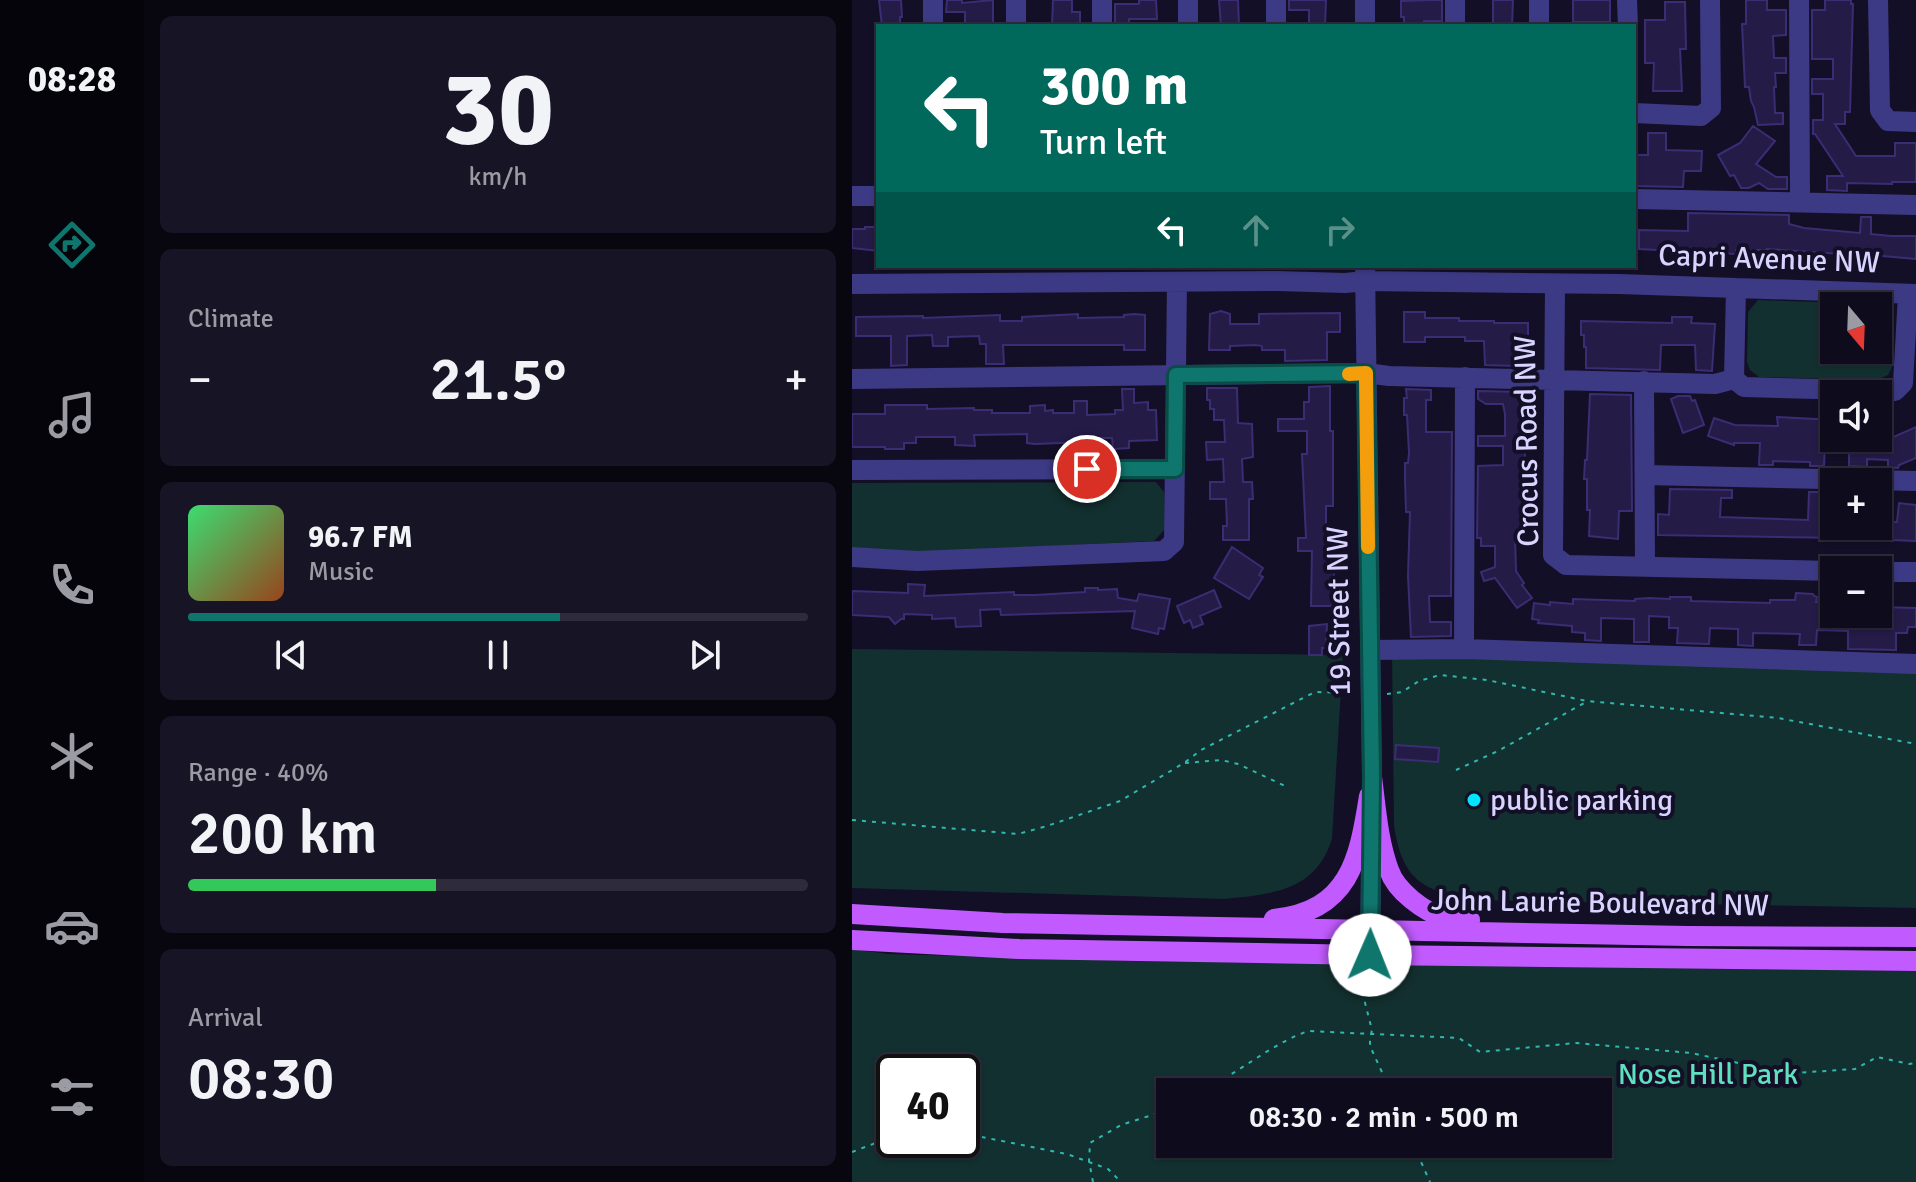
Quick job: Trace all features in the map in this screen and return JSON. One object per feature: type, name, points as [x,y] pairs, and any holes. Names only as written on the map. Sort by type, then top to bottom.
[{"type":"main road","points":[[1194,926],[1289,917],[1325,902],[1351,871],[1362,837],[1372,777]]},
{"type":"main road","points":[[1372,777],[1389,872],[1401,888],[1427,910],[1446,918],[1628,928],[1688,936]]},
{"type":"main road","name":"John Laurie Boulevard NW","points":[[852,914],[1003,923],[1688,936],[1916,937]]},
{"type":"main road","name":"John Laurie Boulevard NW","points":[[852,940],[1019,949],[1916,961]]},
{"type":"street","points":[[933,0],[933,24]]},
{"type":"street","points":[[1016,0],[1016,24]]},
{"type":"street","points":[[1102,0],[1102,24]]},
{"type":"street","points":[[1188,0],[1188,24]]},
{"type":"street","points":[[1276,0],[1276,24]]},
{"type":"street","points":[[1365,0],[1365,24]]},
{"type":"street","points":[[1455,0],[1455,24]]},
{"type":"street","points":[[1539,0],[1539,24]]},
{"type":"street","points":[[1627,0],[1628,24]]},
{"type":"street","points":[[1636,113],[1701,116],[1711,108],[1710,0]]},
{"type":"street","points":[[1799,0],[1800,202]]},
{"type":"street","points":[[1878,0],[1880,110],[1888,121],[1916,122]]},
{"type":"street","points":[[852,196],[876,196]]},
{"type":"street","points":[[1636,199],[1916,205]]},
{"type":"street","name":"Capri Avenue NW","points":[[852,284],[1177,282],[1278,273],[1345,283],[1365,274],[1555,284],[1912,294]]},
{"type":"street","name":"19 Street NW","points":[[1365,274],[1372,777],[1370,955]]},
{"type":"street","points":[[852,557],[917,561],[1164,551],[1174,542],[1177,282]]},
{"type":"street","name":"Crocus Road NW","points":[[1555,284],[1553,555],[1566,565],[1820,571]]},
{"type":"street","points":[[1734,379],[1736,288]]},
{"type":"street","points":[[1734,379],[1744,387],[1895,391],[1910,384],[1912,294]]},
{"type":"street","points":[[852,379],[1366,373],[1715,384],[1734,379]]},
{"type":"street","points":[[1464,649],[1465,377]]},
{"type":"street","points":[[1644,381],[1645,566]]},
{"type":"street","points":[[852,470],[1175,469]]},
{"type":"street","points":[[1645,475],[1916,481]]},
{"type":"street","points":[[1892,572],[1916,572]]},
{"type":"street","points":[[1370,650],[1464,649],[1916,664]]},
{"type":"path","points":[[1392,694],[1440,675],[1487,680],[1587,701],[1778,718],[1916,744]]},
{"type":"path","points":[[852,820],[1018,834],[1120,801],[1201,750],[1315,692],[1357,693]]},
{"type":"path","points":[[1456,770],[1498,751],[1587,701]]},
{"type":"path","points":[[1184,763],[1221,760],[1238,764],[1285,786]]},
{"type":"path","points":[[1370,955],[1362,974],[1363,995],[1371,1020],[1370,1046],[1385,1078]]},
{"type":"path","points":[[1226,1078],[1291,1037],[1308,1031],[1459,1038],[1480,1052],[1576,1043],[1691,1053],[1779,1074],[1855,1069],[1877,1057],[1916,1063]]},
{"type":"path","points":[[1093,1182],[1090,1143],[1121,1125],[1156,1113]]},
{"type":"path","points":[[980,1137],[1089,1161],[1108,1169],[1121,1182]]},
{"type":"path","points":[[852,1152],[876,1143]]},
{"type":"path","points":[[1419,1158],[1430,1182]]},
{"type":"green space","points":[[1758,300],[1820,302],[1820,364],[1892,364],[1892,314],[1894,316],[1892,367],[1888,375],[1877,380],[1759,377],[1750,370],[1747,362],[1748,312]]},
{"type":"green space","points":[[1156,482],[1164,492],[1165,529],[1154,541],[920,552],[852,547],[852,483]]},
{"type":"green space","points":[[852,649],[1343,655],[1332,839],[1315,870],[1303,880],[1275,892],[1223,899],[852,888]]},
{"type":"green space","points":[[1392,652],[1916,666],[1916,908],[1474,900],[1428,887],[1418,880],[1403,859],[1394,826]]},
{"type":"green space","name":"Nose Hill Park","points":[[852,949],[888,954],[1133,961],[1916,971],[1916,1182],[852,1182]]},
{"type":"building","points":[[879,0],[901,0],[900,24],[882,24]]},
{"type":"building","points":[[947,0],[962,0],[962,3],[993,0],[993,24],[965,24],[965,12],[946,12]]},
{"type":"building","points":[[1053,0],[1072,0],[1072,12],[1080,12],[1080,24],[1052,24]]},
{"type":"building","points":[[1139,0],[1156,0],[1157,19],[1129,19],[1129,24],[1115,24],[1115,4],[1139,4]]},
{"type":"building","points":[[1219,0],[1238,0],[1239,24],[1221,24]]},
{"type":"building","points":[[1289,0],[1326,0],[1325,24],[1309,24],[1309,10],[1289,10]]},
{"type":"building","points":[[1442,0],[1442,21],[1404,24],[1401,1]]},
{"type":"building","points":[[1493,0],[1513,0],[1512,24],[1493,24]]},
{"type":"building","points":[[1573,0],[1610,0],[1610,22],[1573,22]]},
{"type":"building","points":[[1746,0],[1767,0],[1767,10],[1786,10],[1786,35],[1773,36],[1774,58],[1786,58],[1786,73],[1775,73],[1774,87],[1775,113],[1783,113],[1783,124],[1758,125],[1749,87],[1745,87],[1742,24],[1746,24]]},
{"type":"building","points":[[1825,0],[1851,0],[1853,4],[1850,112],[1845,112],[1845,124],[1835,124],[1856,156],[1895,156],[1895,143],[1916,143],[1916,182],[1847,183],[1847,191],[1827,190],[1827,176],[1843,176],[1813,134],[1813,120],[1823,120],[1823,94],[1812,94],[1812,79],[1833,79],[1833,59],[1812,59],[1812,10],[1825,10]]},
{"type":"building","points":[[1665,2],[1685,2],[1686,49],[1680,49],[1682,91],[1653,91],[1654,63],[1645,63],[1645,20],[1665,20]]},
{"type":"building","points":[[1753,126],[1775,141],[1756,164],[1776,177],[1787,177],[1787,189],[1768,189],[1759,183],[1741,188],[1718,155],[1740,143]]},
{"type":"building","points":[[1648,133],[1666,133],[1666,150],[1702,151],[1701,171],[1684,171],[1683,187],[1636,186],[1636,155],[1648,155]]},
{"type":"building","points":[[1688,213],[1789,215],[1789,224],[1804,228],[1860,233],[1861,217],[1871,217],[1871,234],[1916,236],[1916,259],[1872,253],[1767,249],[1736,250],[1736,254],[1639,249],[1639,230],[1688,231]]},
{"type":"building","points":[[876,227],[876,251],[852,248],[852,229]]},
{"type":"building","points":[[1221,311],[1230,314],[1230,324],[1259,324],[1259,314],[1340,313],[1340,332],[1327,332],[1327,360],[1285,361],[1285,350],[1262,350],[1262,346],[1256,345],[1209,350],[1210,314]]},
{"type":"building","points":[[1404,312],[1425,312],[1425,318],[1528,323],[1528,354],[1516,354],[1516,366],[1485,365],[1484,341],[1465,341],[1465,337],[1425,337],[1425,342],[1404,342]]},
{"type":"building","points":[[1078,314],[1078,318],[1145,315],[1145,350],[1124,350],[1124,345],[1003,345],[1004,364],[986,364],[986,344],[980,344],[979,336],[948,337],[948,346],[933,346],[932,335],[907,336],[907,365],[891,366],[891,336],[856,336],[856,317],[1000,315],[1000,321],[1022,321],[1022,317]]},
{"type":"building","points":[[1672,317],[1692,317],[1691,323],[1715,324],[1712,371],[1696,370],[1695,345],[1661,345],[1660,370],[1586,368],[1581,321],[1672,323]]},
{"type":"building","points":[[1330,386],[1333,506],[1326,506],[1326,536],[1334,536],[1334,606],[1311,606],[1312,551],[1298,551],[1298,538],[1306,538],[1302,454],[1307,454],[1307,431],[1278,431],[1278,419],[1304,419],[1304,402],[1309,402],[1309,387]]},
{"type":"building","points":[[1207,388],[1237,388],[1238,423],[1252,424],[1253,457],[1242,459],[1243,482],[1252,482],[1249,540],[1223,540],[1223,526],[1227,526],[1226,499],[1210,499],[1210,482],[1224,482],[1223,459],[1207,460],[1206,442],[1225,442],[1224,420],[1214,420],[1214,409],[1210,409],[1210,400],[1207,400]]},
{"type":"building","points":[[1122,389],[1134,389],[1134,403],[1148,402],[1148,410],[1156,410],[1157,440],[1129,441],[1129,448],[1113,449],[1112,438],[1035,444],[1027,443],[1027,434],[974,435],[975,446],[955,445],[955,437],[916,437],[916,443],[904,443],[904,449],[852,447],[852,414],[885,414],[885,405],[1030,413],[1030,406],[1045,405],[1045,411],[1074,413],[1074,401],[1087,401],[1087,415],[1115,414],[1115,410],[1123,410]]},
{"type":"building","points":[[1406,389],[1431,390],[1431,400],[1426,400],[1426,432],[1452,432],[1451,596],[1429,596],[1430,622],[1451,622],[1451,636],[1411,637],[1408,576],[1410,512],[1406,512],[1405,479],[1405,463],[1408,463],[1409,453],[1407,415],[1404,415]]},
{"type":"building","points":[[1478,391],[1524,392],[1525,463],[1522,463],[1525,507],[1523,537],[1515,537],[1516,571],[1532,598],[1517,608],[1495,578],[1484,581],[1481,572],[1495,567],[1495,546],[1481,546],[1481,538],[1477,538],[1478,466],[1503,465],[1503,446],[1478,446],[1478,436],[1505,436],[1505,414],[1503,404],[1486,404],[1478,399]]},
{"type":"building","points":[[1590,394],[1631,395],[1632,511],[1619,511],[1618,539],[1589,536],[1590,510],[1587,510],[1587,479],[1584,479]]},
{"type":"building","points":[[1690,396],[1692,401],[1695,400],[1704,425],[1683,433],[1671,399]]},
{"type":"building","points":[[1777,417],[1820,419],[1820,452],[1825,452],[1824,466],[1810,466],[1810,462],[1773,461],[1773,465],[1759,465],[1760,443],[1734,445],[1708,436],[1714,418],[1735,425],[1778,426]]},
{"type":"building","points":[[1916,427],[1916,458],[1898,468],[1888,467],[1888,460],[1867,459],[1867,467],[1849,466],[1849,452],[1892,452],[1892,438]]},
{"type":"building","points":[[1670,489],[1732,490],[1732,498],[1721,498],[1720,517],[1808,520],[1809,492],[1820,492],[1820,538],[1658,535],[1658,514],[1669,515]]},
{"type":"building","points":[[1899,503],[1916,505],[1916,541],[1891,540],[1892,522],[1897,522]]},
{"type":"building","points":[[1232,547],[1263,568],[1259,575],[1263,577],[1249,599],[1214,578]]},
{"type":"building","points":[[908,584],[925,585],[924,596],[1014,592],[1014,595],[1035,595],[1085,592],[1085,588],[1098,588],[1117,589],[1118,598],[1137,601],[1139,594],[1170,599],[1164,629],[1159,628],[1158,634],[1132,628],[1135,611],[1001,615],[1000,609],[980,610],[981,626],[956,627],[955,618],[932,619],[932,615],[904,614],[904,619],[895,624],[889,617],[852,615],[852,591],[908,593]]},
{"type":"building","points":[[1214,590],[1221,607],[1200,616],[1203,624],[1193,628],[1190,620],[1184,623],[1177,606]]},
{"type":"building","points":[[1796,593],[1817,597],[1816,602],[1820,602],[1820,628],[1892,628],[1892,607],[1916,608],[1916,627],[1908,627],[1907,633],[1896,633],[1896,650],[1848,649],[1848,631],[1817,630],[1816,645],[1799,645],[1800,634],[1753,633],[1753,646],[1738,645],[1738,629],[1710,628],[1709,644],[1677,643],[1678,628],[1669,628],[1669,617],[1649,616],[1649,642],[1634,642],[1634,619],[1601,618],[1601,641],[1585,640],[1585,633],[1572,632],[1572,626],[1538,623],[1539,620],[1532,619],[1534,603],[1573,604],[1573,599],[1635,601],[1691,597],[1691,601],[1770,603],[1770,600],[1795,600]]},
{"type":"building","points":[[1327,624],[1326,648],[1322,648],[1322,655],[1309,655],[1309,626]]},
{"type":"building","points":[[1396,745],[1439,748],[1438,762],[1395,759]]},
{"type":"slow traffic","points":[[1349,374],[1366,373],[1368,547]]},
{"type":"place","name":"public parking","points":[[1474,800]]},
{"type":"route","points":[[1087,469],[1175,469],[1176,375],[1366,373],[1372,777],[1370,955]]}]
